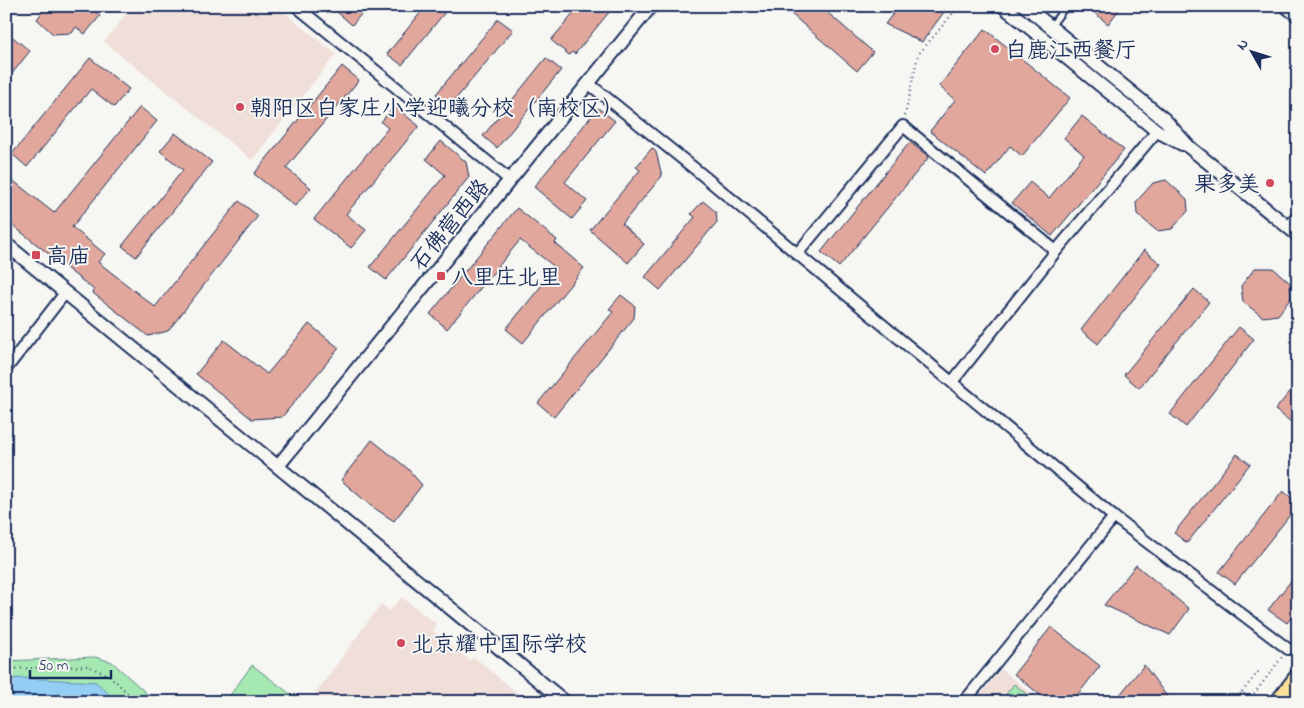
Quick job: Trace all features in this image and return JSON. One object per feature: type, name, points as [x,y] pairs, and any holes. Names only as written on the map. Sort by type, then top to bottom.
[{"type":"main road","points":[[1278,702],[1298,676]]},
{"type":"street","points":[[296,6],[510,180]]},
{"type":"street","name":"石佛营西路","points":[[278,466],[651,6]]},
{"type":"street","points":[[1003,6],[1157,131],[1189,147]]},
{"type":"street","points":[[1026,6],[1165,120],[1189,147],[1293,231],[1298,216]]},
{"type":"street","points":[[1284,6],[1298,17]]},
{"type":"street","points":[[588,83],[1114,517],[1288,650]]},
{"type":"street","points":[[797,254],[903,126],[1056,251]]},
{"type":"street","points":[[952,382],[1056,251],[1157,131]]},
{"type":"street","points":[[6,244],[565,702]]},
{"type":"street","points":[[6,369],[65,293]]},
{"type":"street","points":[[964,702],[1114,517]]},
{"type":"lane","points":[[1050,26],[1066,6]]},
{"type":"path","points":[[903,126],[918,55],[959,6]]},
{"type":"path","points":[[1248,702],[1288,650]]},
{"type":"path","points":[[6,669],[88,666],[110,676],[137,702]]},
{"type":"path","points":[[1234,702],[1259,671]]},
{"type":"path","points":[[1242,692],[1254,702]]},
{"type":"path","points":[[242,702],[273,702]]},
{"type":"shaded area","name":"朝阳区白家庄小学迎曦分校（南校区）","points":[[132,6],[276,6],[336,54],[252,160],[104,42]]},
{"type":"shaded area","name":"北京耀中国际学校","points":[[402,597],[436,624],[433,631],[470,661],[474,657],[528,702],[309,702],[381,604],[390,611]]},
{"type":"shaded area","points":[[1001,669],[1042,702],[974,702]]},
{"type":"green space","points":[[95,657],[112,662],[156,702],[6,702],[6,661]]},
{"type":"green space","points":[[252,665],[301,702],[225,702]]},
{"type":"green space","points":[[1014,684],[1036,702],[1000,702]]},
{"type":"water","points":[[23,678],[96,682],[117,702],[6,702],[6,679]]},
{"type":"building","points":[[47,6],[55,6],[60,10],[63,6],[88,6],[100,16],[85,34],[76,27],[72,33],[53,34],[37,19]]},
{"type":"building","points":[[340,6],[368,6],[352,25],[336,11]]},
{"type":"building","points":[[426,6],[450,6],[402,65],[387,54]]},
{"type":"building","points":[[580,6],[614,6],[575,54],[572,52],[569,55],[551,40]]},
{"type":"building","points":[[782,6],[820,6],[873,52],[857,71]]},
{"type":"building","points":[[899,6],[940,6],[944,12],[922,42],[885,24]]},
{"type":"building","points":[[1086,6],[1122,6],[1108,24]]},
{"type":"building","points":[[498,19],[513,30],[450,106],[436,94]]},
{"type":"building","points":[[985,29],[1070,98],[1022,156],[1010,146],[986,176],[930,131],[955,100],[939,86]]},
{"type":"building","points":[[10,35],[30,51],[6,81],[6,39]]},
{"type":"building","points":[[90,58],[129,89],[114,107],[91,89],[27,167],[12,154]]},
{"type":"building","points":[[546,58],[561,70],[497,148],[483,136]]},
{"type":"building","points":[[342,66],[359,80],[286,168],[311,188],[295,206],[254,174]]},
{"type":"building","points":[[394,106],[419,126],[346,214],[366,230],[351,248],[314,219],[388,128],[381,122]]},
{"type":"building","points":[[140,107],[157,121],[72,227],[105,254],[98,262],[155,307],[239,201],[258,216],[168,331],[148,336],[6,220],[6,175],[54,213]]},
{"type":"building","points":[[598,108],[615,121],[565,182],[587,201],[572,219],[534,187]]},
{"type":"building","points":[[1082,116],[1124,150],[1052,236],[1012,203],[1030,182],[1049,198],[1084,155],[1064,138]]},
{"type":"building","points":[[175,133],[212,162],[136,257],[122,246],[183,170],[160,151]]},
{"type":"building","points":[[441,141],[466,162],[469,177],[386,280],[370,267],[445,175],[426,159]]},
{"type":"building","points":[[910,142],[929,157],[839,267],[821,252]]},
{"type":"building","points":[[652,148],[656,152],[662,176],[622,224],[644,244],[628,263],[590,230],[640,170],[636,167]]},
{"type":"building","points":[[1166,180],[1187,199],[1188,211],[1172,229],[1157,231],[1137,214],[1136,202],[1153,183]]},
{"type":"building","points":[[703,201],[716,212],[717,222],[660,290],[645,277],[695,217],[691,214]]},
{"type":"building","points":[[517,208],[557,240],[555,243],[584,268],[523,343],[506,329],[556,268],[520,240],[447,329],[430,314]]},
{"type":"building","points":[[1144,250],[1161,264],[1098,344],[1081,330]]},
{"type":"building","points":[[1255,268],[1273,268],[1290,283],[1291,298],[1278,315],[1263,317],[1243,302],[1241,286]]},
{"type":"building","points":[[1194,289],[1209,302],[1139,388],[1124,375]]},
{"type":"building","points":[[621,295],[635,306],[634,318],[554,417],[538,403],[613,312],[609,309]]},
{"type":"building","points":[[309,324],[339,348],[282,417],[252,419],[196,374],[224,340],[267,374]]},
{"type":"building","points":[[1239,327],[1254,339],[1186,427],[1170,414]]},
{"type":"building","points":[[1298,382],[1298,427],[1275,410]]},
{"type":"building","points":[[372,440],[407,468],[422,485],[394,521],[371,506],[341,480]]},
{"type":"building","points":[[1237,454],[1250,464],[1187,543],[1174,533]]},
{"type":"building","points":[[1283,491],[1298,505],[1235,584],[1219,572]]},
{"type":"building","points":[[1136,565],[1189,609],[1170,635],[1104,605]]},
{"type":"building","points":[[1298,572],[1298,609],[1287,623],[1268,610]]},
{"type":"building","points":[[1051,627],[1100,666],[1072,702],[1049,702],[1014,674]]},
{"type":"building","points":[[1144,665],[1171,702],[1114,702]]},
{"type":"place","name":"白鹿江西餐厅","points":[[995,49]]},
{"type":"place","name":"朝阳区白家庄小学迎曦分校（南校区）","points":[[240,107]]},
{"type":"place","name":"果多美","points":[[1270,183]]},
{"type":"place","name":"高庙","points":[[36,255]]},
{"type":"place","name":"八里庄北里","points":[[441,276]]},
{"type":"place","name":"北京耀中国际学校","points":[[401,643]]}]
